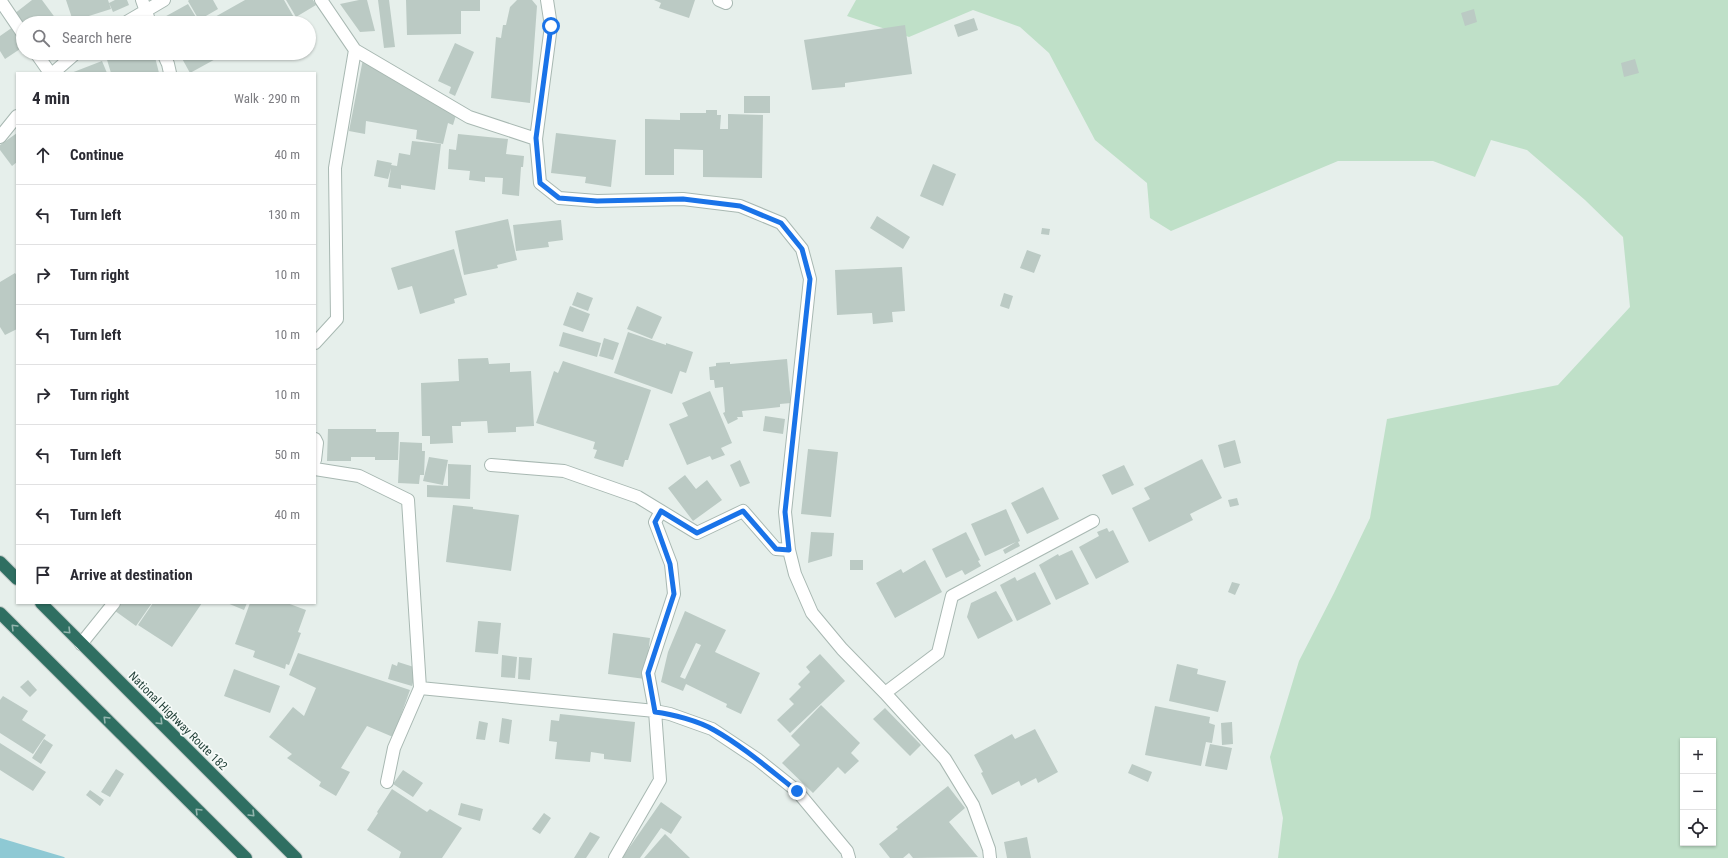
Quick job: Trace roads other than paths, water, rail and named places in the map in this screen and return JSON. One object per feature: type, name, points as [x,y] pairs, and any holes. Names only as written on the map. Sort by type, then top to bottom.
[{"type":"highway","points":[[0,562],[16,578]]},
{"type":"highway","name":"National Highway Route 182","points":[[41,604],[296,858]]},
{"type":"highway","points":[[0,613],[246,858]]},
{"type":"street","points":[[0,0],[16,24]]},
{"type":"street","points":[[132,16],[143,6],[164,0]]},
{"type":"street","points":[[321,0],[355,50],[469,117],[536,138]]},
{"type":"street","points":[[547,0],[551,26],[536,138],[540,183],[559,198],[597,201],[683,199],[740,206],[781,223],[802,249],[810,279],[785,512],[789,550],[794,574],[812,613],[842,649],[885,693],[945,759],[973,805],[989,849],[990,858]]},
{"type":"street","points":[[143,6],[147,16]]},
{"type":"street","points":[[316,341],[337,319],[335,168],[355,50]]},
{"type":"street","points":[[41,60],[49,72]]},
{"type":"street","points":[[54,72],[68,60]]},
{"type":"street","points":[[167,60],[170,72]]},
{"type":"street","points":[[0,137],[16,117]]},
{"type":"street","points":[[316,441],[316,452]]},
{"type":"street","points":[[491,465],[564,471],[638,497],[697,533],[743,511],[776,549],[789,550]]},
{"type":"street","points":[[316,469],[359,476],[408,500],[420,688],[394,748],[387,782]]},
{"type":"street","points":[[615,858],[660,780],[655,712],[648,673],[674,594],[670,564],[655,522],[661,511]]},
{"type":"street","points":[[885,693],[938,653],[952,596],[1093,521]]},
{"type":"street","points":[[81,644],[113,604]]},
{"type":"street","points":[[420,688],[670,714],[712,729],[757,759],[797,791],[847,851],[849,858]]},
{"type":"water","points":[[0,838],[64,857],[65,858],[0,858]]}]
